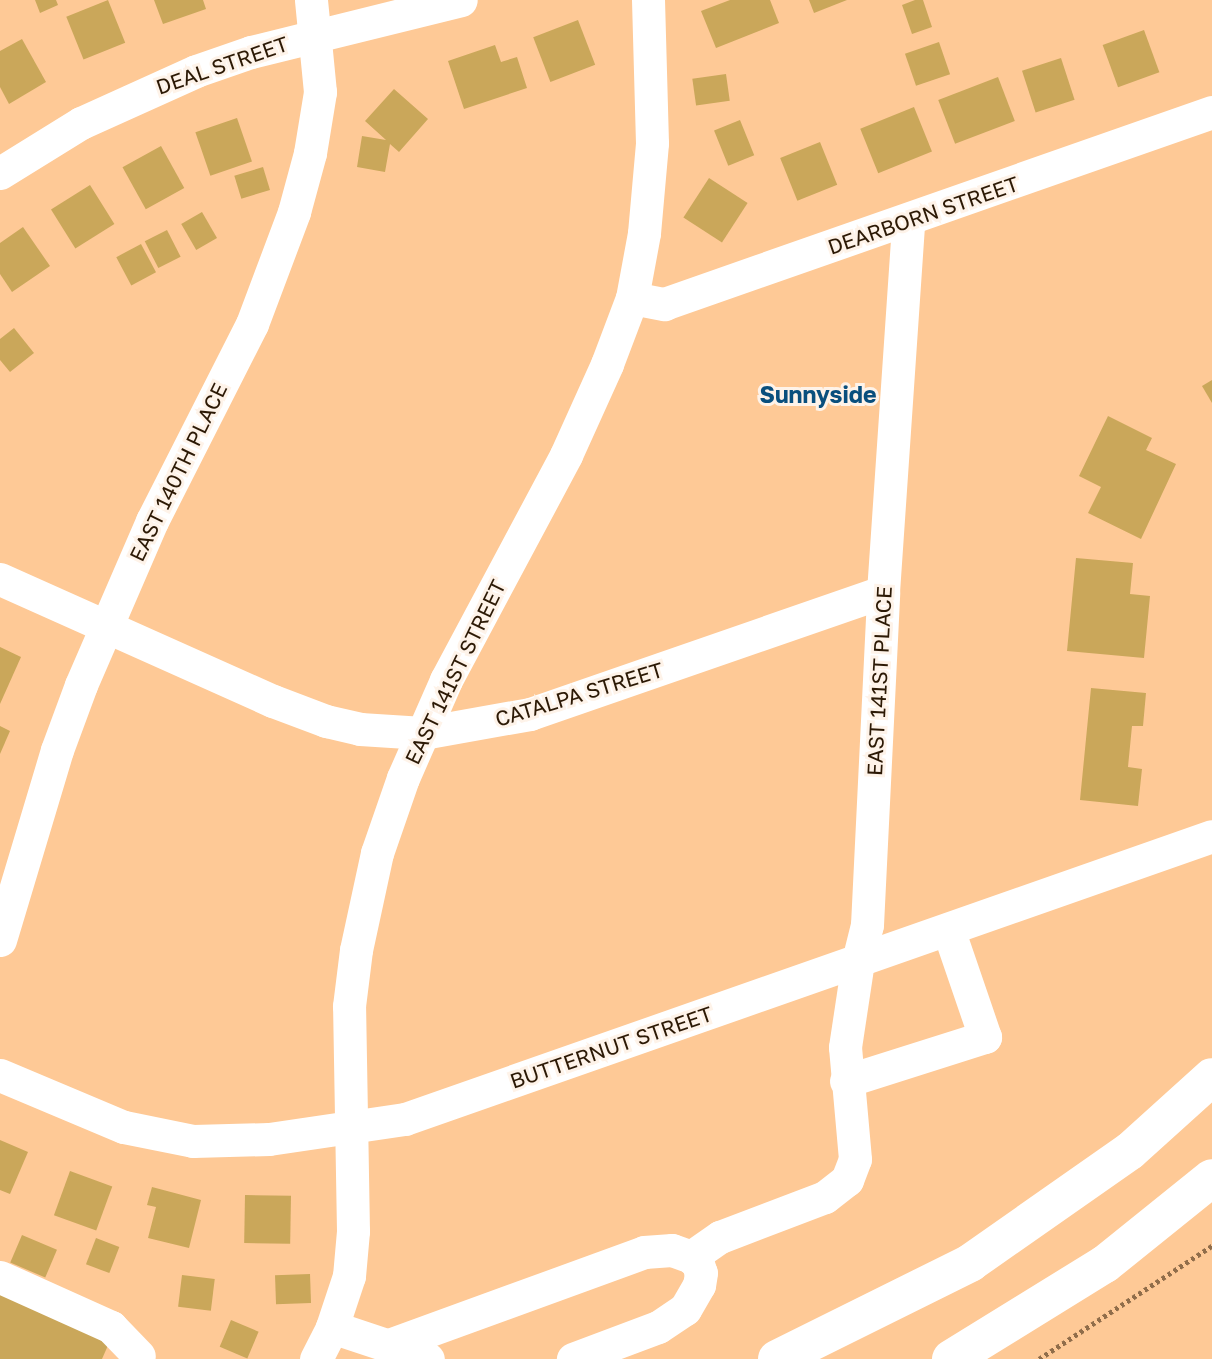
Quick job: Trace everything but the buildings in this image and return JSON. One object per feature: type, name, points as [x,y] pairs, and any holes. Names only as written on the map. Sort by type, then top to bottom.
[{"type":"main road","points":[[777,1359],[970,1263],[1130,1151],[1212,1077]]},
{"type":"main road","points":[[951,1359],[1105,1264],[1212,1178]]},
{"type":"street","name":"EAST 140TH PLACE","points":[[0,940],[57,750],[106,627],[152,521],[252,324],[275,266],[303,177],[316,116],[321,77],[311,0]]},
{"type":"street","name":"DEAL STREET","points":[[0,173],[81,123],[133,97],[251,52],[461,0]]},
{"type":"street","name":"EAST 141ST STREET","points":[[316,1359],[332,1326],[349,1276],[353,1231],[349,1006],[356,950],[377,853],[446,680],[566,455],[607,364],[632,298],[644,233],[652,143],[648,0]]},
{"type":"street","name":"DEARBORN STREET","points":[[632,298],[664,304],[908,221],[1212,112]]},
{"type":"street","name":"EAST 141ST PLACE","points":[[691,1257],[720,1237],[825,1197],[837,1189],[851,1170],[854,1139],[846,1082],[848,1013],[867,925],[883,592],[908,221]]},
{"type":"street","name":"CATALPA STREET","points":[[0,579],[272,701],[326,721],[360,729],[423,733],[530,714],[883,592]]},
{"type":"street","name":"BUTTERNUT STREET","points":[[0,1075],[82,1111],[164,1138],[203,1142],[269,1139],[405,1119],[1212,836]]},
{"type":"street","points":[[846,1082],[985,1037],[948,929]]},
{"type":"street","points":[[389,1345],[644,1252],[672,1250],[691,1257],[701,1273],[699,1286],[685,1309],[658,1327],[573,1359]]},
{"type":"street","points":[[0,1277],[111,1327],[139,1356]]},
{"type":"street","points":[[332,1326],[428,1359]]},
{"type":"path","points":[[1039,1359],[1212,1246]]},
{"type":"district","name":"Sunnyside","points":[[818,394]]}]
